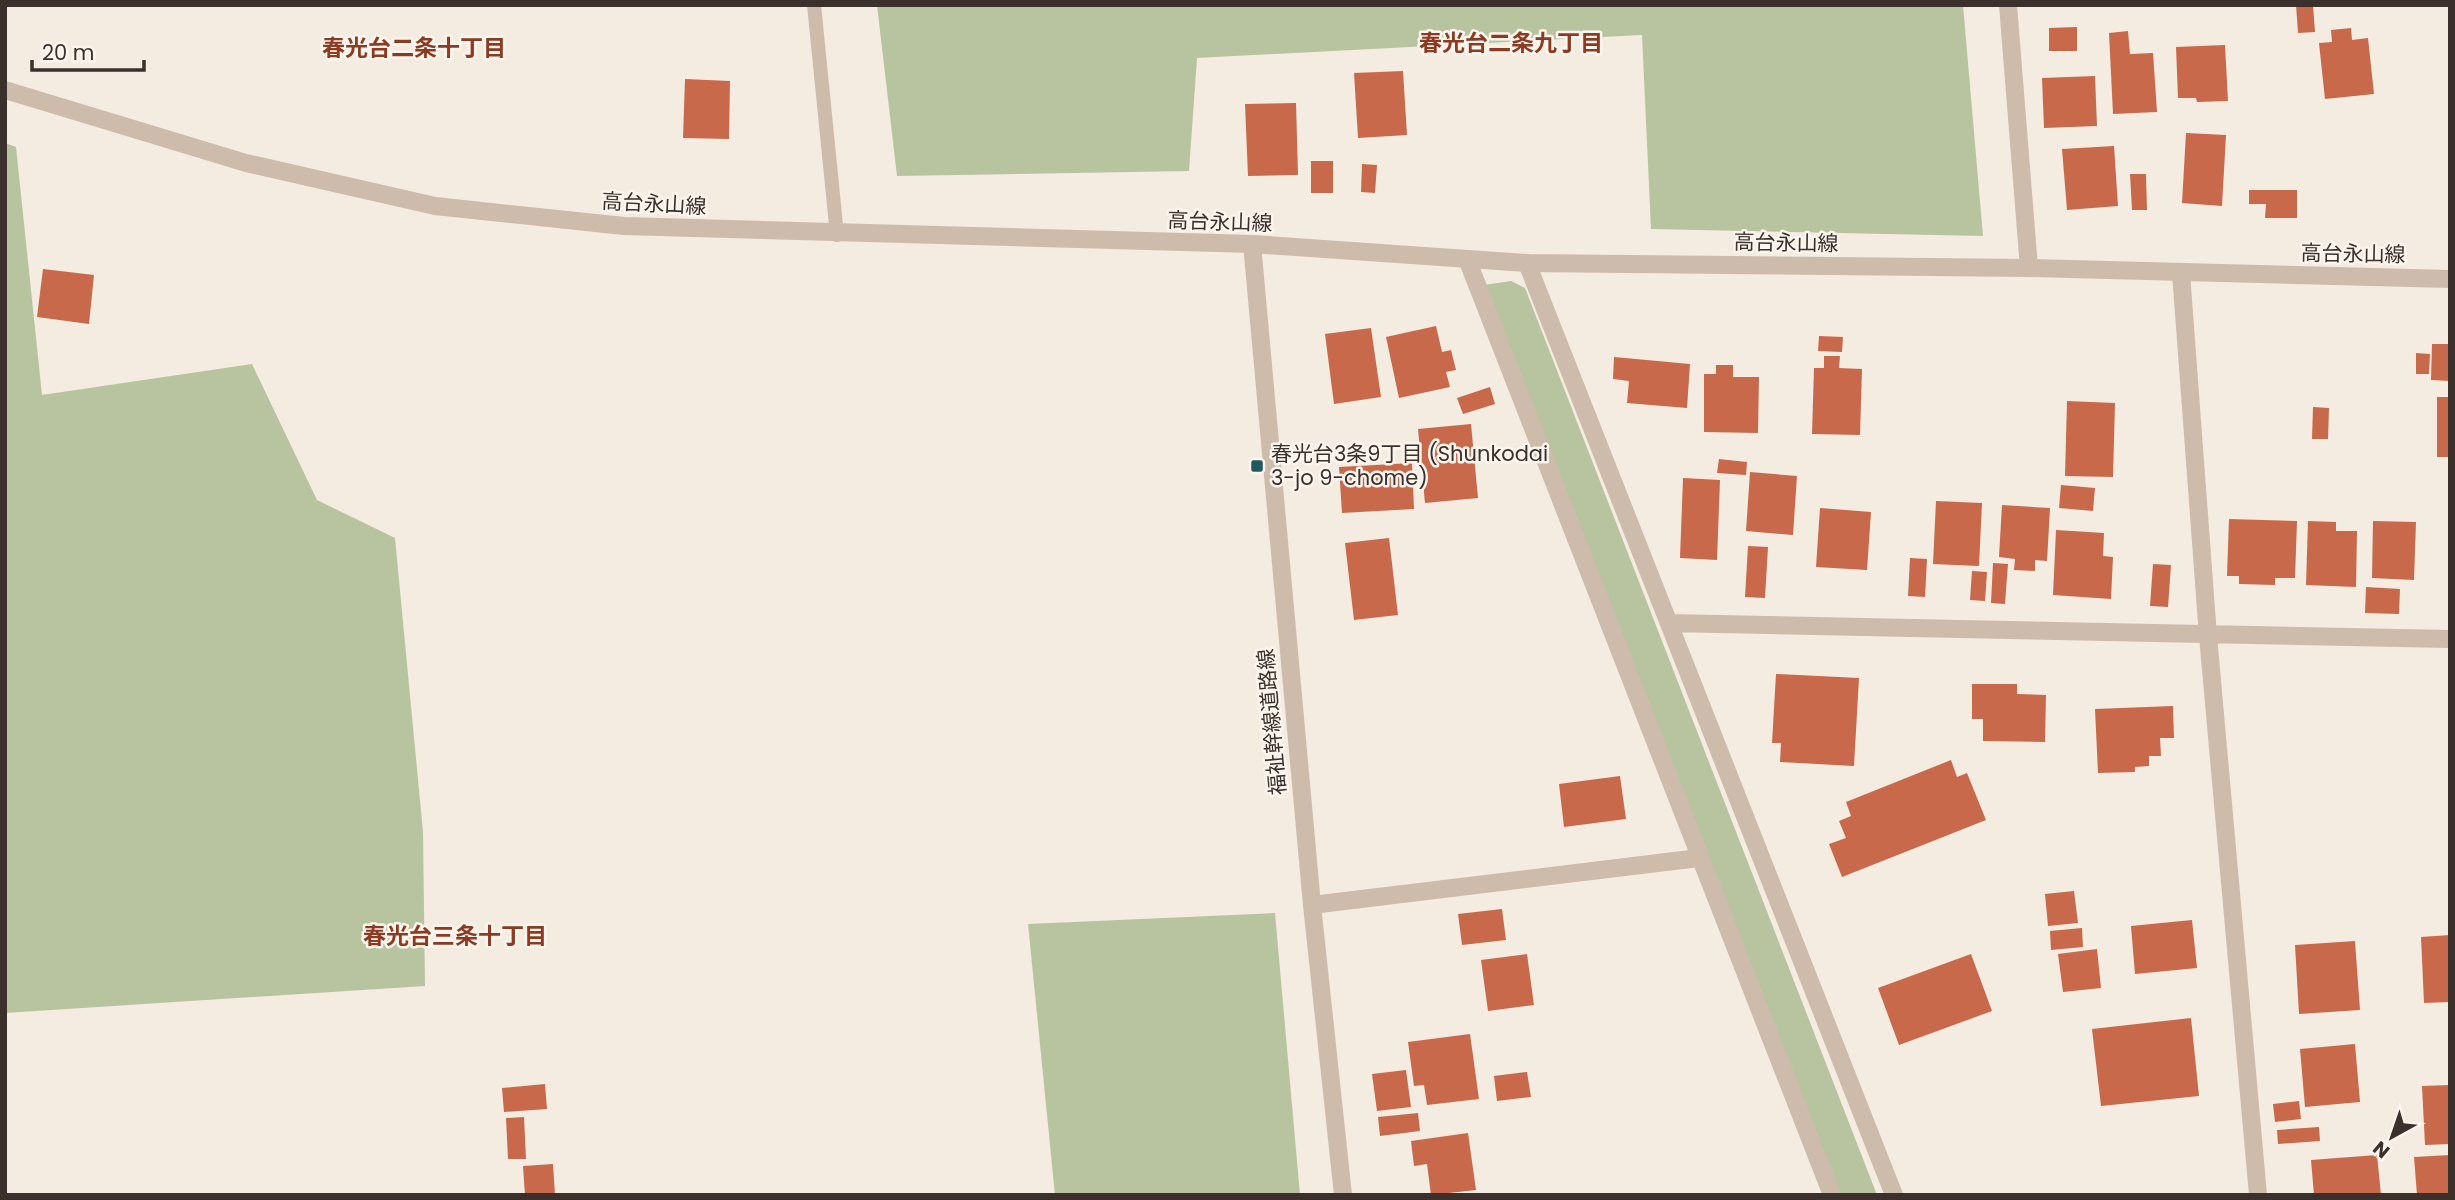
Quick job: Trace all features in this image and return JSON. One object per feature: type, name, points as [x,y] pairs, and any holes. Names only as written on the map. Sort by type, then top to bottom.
[{"type":"street","points":[[2008,5],[2029,268]]},
{"type":"street","name":"高台永山線","points":[[5,90],[247,163],[435,206],[624,226],[837,235],[1252,244],[1527,264],[2029,268],[2450,279]]},
{"type":"street","name":"福祉幹線道路線","points":[[1252,244],[1312,905],[1343,1195]]},
{"type":"street","points":[[1467,259],[1832,1195]]},
{"type":"street","points":[[1527,264],[1894,1195]]},
{"type":"street","points":[[2181,273],[2208,636],[2258,1195]]},
{"type":"street","points":[[1669,623],[2450,639]]},
{"type":"street","points":[[1312,905],[1699,858]]},
{"type":"lane","points":[[814,5],[837,235]]},
{"type":"green space","points":[[877,5],[1963,5],[1983,236],[1651,229],[1642,35],[1197,58],[1189,171],[897,176]]},
{"type":"green space","points":[[5,143],[16,147],[42,395],[252,364],[317,500],[395,538],[423,832],[425,986],[5,1013]]},
{"type":"green space","points":[[1511,281],[1525,288],[1877,1195],[1832,1195],[1484,285]]},
{"type":"green space","points":[[1275,913],[1300,1195],[1055,1195],[1028,924]]},
{"type":"building","points":[[2296,5],[2313,5],[2315,32],[2298,33]]},
{"type":"building","points":[[2077,27],[2077,51],[2049,51],[2049,28]]},
{"type":"building","points":[[2351,28],[2352,40],[2368,38],[2374,94],[2325,99],[2319,43],[2332,42],[2331,30]]},
{"type":"building","points":[[2128,31],[2130,54],[2153,53],[2157,112],[2113,114],[2109,33]]},
{"type":"building","points":[[2225,45],[2228,101],[2197,102],[2196,98],[2178,98],[2176,47]]},
{"type":"building","points":[[1403,71],[1407,135],[1358,138],[1354,73]]},
{"type":"building","points":[[2095,76],[2097,126],[2044,128],[2042,78]]},
{"type":"building","points":[[685,79],[730,81],[729,139],[683,138]]},
{"type":"building","points":[[1296,103],[1298,175],[1248,176],[1245,104]]},
{"type":"building","points":[[2186,133],[2226,135],[2222,206],[2182,203]]},
{"type":"building","points":[[2114,146],[2118,206],[2067,210],[2062,149]]},
{"type":"building","points":[[1311,161],[1333,161],[1333,193],[1311,193]]},
{"type":"building","points":[[1362,164],[1377,165],[1375,193],[1361,192]]},
{"type":"building","points":[[2130,174],[2146,174],[2147,210],[2132,210]]},
{"type":"building","points":[[2249,190],[2297,190],[2297,218],[2265,218],[2266,204],[2249,204]]},
{"type":"building","points":[[43,269],[94,275],[89,324],[37,317]]},
{"type":"building","points":[[1436,326],[1442,352],[1451,350],[1456,370],[1446,372],[1450,387],[1399,398],[1386,337]]},
{"type":"building","points":[[1371,328],[1381,397],[1334,404],[1325,334]]},
{"type":"building","points":[[1819,336],[1843,337],[1842,352],[1818,351]]},
{"type":"building","points":[[2432,344],[2450,344],[2449,381],[2431,380]]},
{"type":"building","points":[[2416,353],[2430,354],[2429,374],[2416,374]]},
{"type":"building","points":[[1824,356],[1840,356],[1839,368],[1862,369],[1860,435],[1812,434],[1814,368],[1824,368]]},
{"type":"building","points":[[1614,357],[1690,364],[1687,408],[1627,403],[1629,381],[1613,379]]},
{"type":"building","points":[[1716,365],[1733,365],[1733,377],[1759,377],[1758,433],[1704,432],[1704,374],[1716,374]]},
{"type":"building","points":[[1490,387],[1495,404],[1463,414],[1457,398]]},
{"type":"building","points":[[2437,397],[2450,397],[2450,457],[2437,457]]},
{"type":"building","points":[[2067,401],[2115,403],[2113,477],[2065,476]]},
{"type":"building","points":[[2313,407],[2329,408],[2328,439],[2312,439]]},
{"type":"building","points":[[1471,424],[1478,498],[1425,503],[1418,429]]},
{"type":"building","points":[[1719,459],[1747,462],[1746,475],[1717,473]]},
{"type":"building","points":[[1412,463],[1414,509],[1342,513],[1339,467]]},
{"type":"building","points":[[1750,472],[1797,476],[1793,535],[1746,531]]},
{"type":"building","points":[[1683,478],[1720,480],[1717,560],[1680,558]]},
{"type":"building","points":[[2061,485],[2095,488],[2093,511],[2059,508]]},
{"type":"building","points":[[1936,501],[1982,503],[1979,566],[1933,564]]},
{"type":"building","points":[[2002,505],[2050,508],[2047,561],[2035,560],[2035,571],[2014,570],[2015,559],[1999,557]]},
{"type":"building","points":[[1820,508],[1871,512],[1867,570],[1816,567]]},
{"type":"building","points":[[2229,519],[2297,521],[2295,578],[2275,578],[2275,585],[2239,584],[2239,576],[2227,576]]},
{"type":"building","points":[[2308,521],[2336,522],[2336,531],[2357,531],[2356,587],[2306,585]]},
{"type":"building","points":[[2373,521],[2416,522],[2414,580],[2372,578]]},
{"type":"building","points":[[2056,530],[2104,533],[2103,556],[2113,557],[2111,599],[2053,595]]},
{"type":"building","points":[[1389,538],[1398,615],[1354,620],[1345,543]]},
{"type":"building","points":[[1748,546],[1768,547],[1765,598],[1745,597]]},
{"type":"building","points":[[1910,558],[1927,559],[1925,597],[1908,596]]},
{"type":"building","points":[[1993,563],[2008,564],[2005,604],[1991,603]]},
{"type":"building","points":[[2153,564],[2171,565],[2168,607],[2150,606]]},
{"type":"building","points":[[1972,571],[1987,572],[1985,601],[1970,600]]},
{"type":"building","points":[[2366,587],[2400,589],[2399,614],[2365,613]]},
{"type":"building","points":[[1776,674],[1859,678],[1854,766],[1780,762],[1781,743],[1772,743]]},
{"type":"building","points":[[1972,684],[2017,684],[2017,694],[2046,695],[2045,742],[1983,741],[1983,719],[1972,719]]},
{"type":"building","points":[[2173,706],[2174,738],[2160,738],[2161,756],[2149,756],[2149,766],[2135,767],[2135,772],[2098,773],[2095,709]]},
{"type":"building","points":[[1951,760],[1957,777],[1967,773],[1986,820],[1842,877],[1829,844],[1846,838],[1839,821],[1851,816],[1846,802]]},
{"type":"building","points":[[1620,776],[1626,819],[1564,827],[1559,784]]},
{"type":"building","points":[[2074,891],[2078,923],[2048,926],[2045,894]]},
{"type":"building","points":[[1502,909],[1506,940],[1462,945],[1458,914]]},
{"type":"building","points":[[2192,920],[2197,968],[2135,974],[2131,926]]},
{"type":"building","points":[[2082,928],[2083,947],[2051,950],[2050,931]]},
{"type":"building","points":[[2450,935],[2450,1002],[2424,1003],[2421,937]]},
{"type":"building","points":[[2355,941],[2360,1010],[2299,1014],[2295,945]]},
{"type":"building","points":[[2097,949],[2101,988],[2063,992],[2058,954]]},
{"type":"building","points":[[1527,954],[1534,1005],[1488,1011],[1481,960]]},
{"type":"building","points":[[1971,954],[1992,1011],[1899,1045],[1878,988]]},
{"type":"building","points":[[2191,1018],[2199,1096],[2101,1106],[2092,1029]]},
{"type":"building","points":[[1470,1034],[1479,1099],[1427,1105],[1424,1085],[1414,1086],[1408,1042]]},
{"type":"building","points":[[2355,1044],[2360,1102],[2305,1107],[2300,1049]]},
{"type":"building","points":[[1406,1070],[1411,1107],[1377,1111],[1372,1074]]},
{"type":"building","points":[[1527,1072],[1531,1097],[1497,1101],[1494,1076]]},
{"type":"building","points":[[545,1084],[547,1109],[504,1112],[502,1088]]},
{"type":"building","points":[[2450,1085],[2450,1144],[2425,1145],[2422,1086]]},
{"type":"building","points":[[2299,1101],[2301,1119],[2275,1122],[2273,1104]]},
{"type":"building","points":[[1418,1113],[1420,1131],[1380,1136],[1378,1117]]},
{"type":"building","points":[[524,1117],[526,1159],[508,1159],[506,1118]]},
{"type":"building","points":[[2319,1127],[2320,1141],[2278,1144],[2277,1130]]},
{"type":"building","points":[[1468,1133],[1476,1190],[1431,1195],[1427,1164],[1414,1166],[1411,1141]]},
{"type":"building","points":[[2377,1155],[2381,1195],[2314,1195],[2311,1160]]},
{"type":"building","points":[[2450,1155],[2450,1195],[2417,1195],[2414,1157]]},
{"type":"building","points":[[553,1164],[555,1195],[525,1195],[523,1166]]},
{"type":"place","name":"春光台3条9丁目 (Shunkodai 3-jo 9-chome)","points":[[1257,466]]},
{"type":"district","name":"春光台二条九丁目","points":[[1511,43]]},
{"type":"district","name":"春光台二条十丁目","points":[[414,48]]},
{"type":"district","name":"春光台三条十丁目","points":[[455,936]]}]
